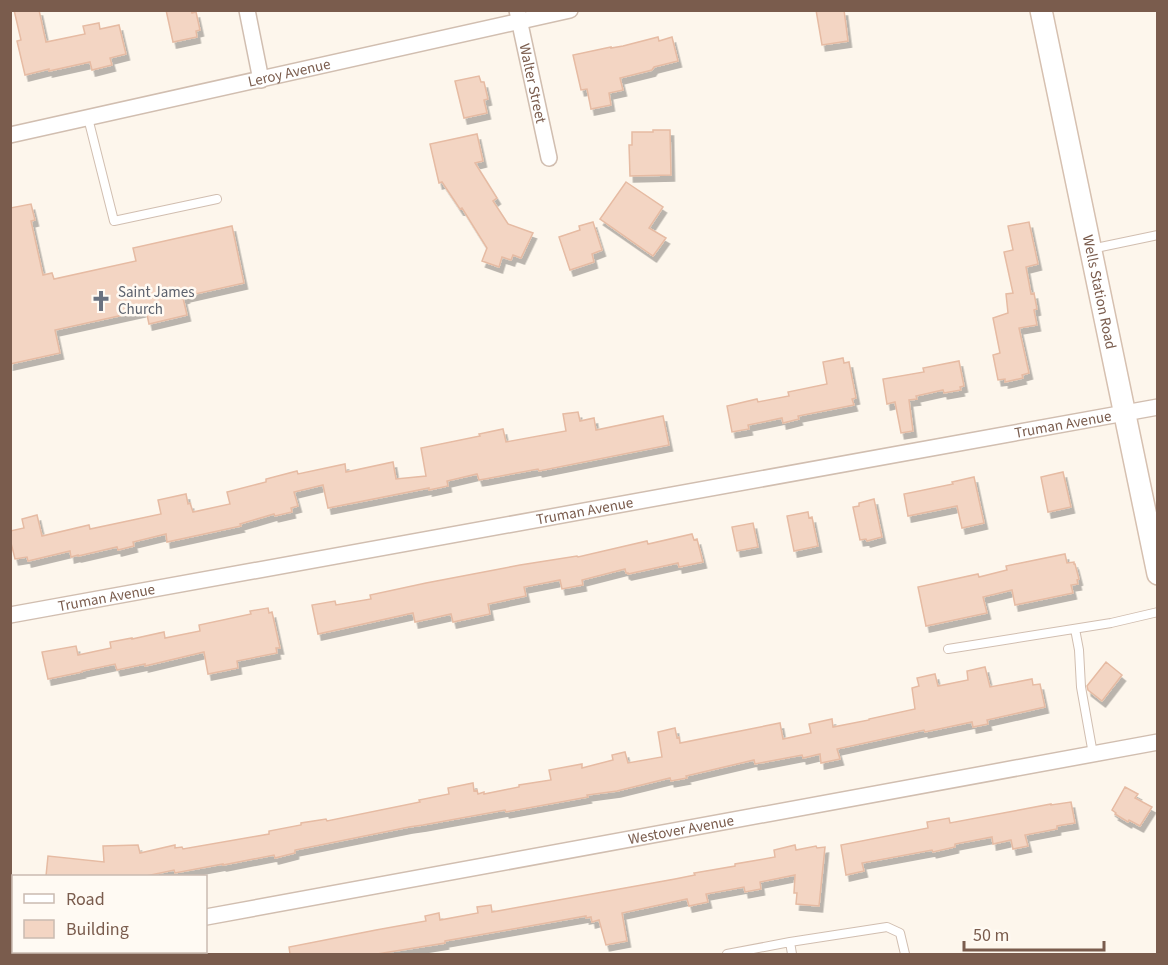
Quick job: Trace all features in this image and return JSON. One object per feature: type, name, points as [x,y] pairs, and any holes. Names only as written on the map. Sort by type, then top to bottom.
[{"type":"street","points":[[247,10],[261,80]]},
{"type":"street","name":"Leroy Avenue","points":[[10,135],[261,80],[518,16],[570,10]]},
{"type":"street","name":"Wells Station Road","points":[[1041,10],[1158,574]]},
{"type":"street","name":"Walter Street","points":[[518,16],[549,158]]},
{"type":"street","name":"Truman Avenue","points":[[10,615],[1158,407]]},
{"type":"street","name":"Westover Avenue","points":[[207,917],[1158,742]]},
{"type":"lane","points":[[88,118],[114,221],[217,199]]},
{"type":"lane","points":[[1089,249],[1158,235]]},
{"type":"lane","points":[[948,649],[1111,623],[1158,612]]},
{"type":"lane","points":[[1075,629],[1081,687],[1093,754]]},
{"type":"lane","points":[[727,954],[887,927],[900,933],[905,954]]},
{"type":"lane","points":[[790,942],[792,954]]},
{"type":"building","points":[[14,10],[39,10],[46,42],[85,34],[83,26],[99,23],[100,29],[119,25],[126,54],[110,58],[112,65],[92,70],[90,62],[25,75],[17,41],[21,40]]},
{"type":"building","points":[[166,10],[196,12],[200,30],[196,31],[197,37],[173,42]]},
{"type":"building","points":[[816,10],[844,10],[848,41],[822,45]]},
{"type":"building","points":[[658,37],[659,41],[672,37],[678,61],[620,78],[623,90],[609,93],[611,105],[591,109],[587,89],[581,90],[573,55]]},
{"type":"building","points":[[479,76],[481,82],[484,82],[488,99],[484,100],[487,113],[464,118],[455,81]]},
{"type":"building","points":[[653,130],[670,130],[671,175],[630,176],[629,145],[632,145],[632,132],[653,132]]},
{"type":"building","points":[[477,134],[483,161],[475,163],[497,198],[493,201],[508,224],[533,233],[521,258],[513,255],[511,260],[502,257],[499,267],[482,261],[487,248],[462,208],[460,209],[442,182],[439,183],[430,144]]},
{"type":"building","points":[[626,182],[663,207],[649,228],[666,238],[653,256],[600,219]]},
{"type":"building","points":[[31,204],[35,220],[31,221],[43,275],[52,273],[54,279],[136,261],[133,248],[232,226],[244,283],[186,296],[183,298],[187,315],[149,324],[146,310],[55,330],[60,353],[10,364],[10,208]]},
{"type":"building","points":[[593,222],[602,250],[592,254],[594,262],[570,270],[559,237],[580,230],[579,226]]},
{"type":"building","points":[[1029,222],[1038,264],[1026,267],[1031,294],[1034,293],[1037,325],[1019,328],[1029,373],[1022,375],[1023,378],[1005,382],[1005,379],[998,380],[993,355],[1000,353],[993,318],[1008,313],[1006,294],[1013,293],[1004,252],[1013,250],[1008,226]]},
{"type":"building","points":[[843,358],[844,363],[849,362],[856,398],[852,399],[854,405],[798,416],[799,419],[783,423],[782,418],[748,425],[749,429],[732,432],[727,406],[757,399],[758,402],[789,396],[788,392],[827,384],[823,362]]},
{"type":"building","points":[[959,361],[964,386],[960,387],[961,390],[944,393],[943,390],[916,396],[917,399],[909,400],[913,431],[901,433],[895,402],[887,404],[883,379],[924,372],[923,368]]},
{"type":"building","points":[[578,412],[580,421],[594,418],[596,430],[663,416],[669,445],[539,471],[538,469],[479,480],[477,474],[447,481],[448,486],[328,508],[323,485],[294,492],[298,506],[291,508],[292,512],[275,516],[274,514],[240,524],[241,526],[167,542],[166,534],[133,542],[134,546],[118,550],[117,547],[71,557],[70,551],[28,561],[27,557],[15,559],[10,539],[10,531],[24,528],[22,519],[37,515],[42,536],[89,525],[90,529],[161,514],[158,500],[186,494],[193,512],[230,504],[227,492],[297,471],[298,474],[345,464],[346,472],[393,462],[396,479],[426,476],[421,448],[503,429],[506,442],[566,431],[563,414]]},
{"type":"building","points":[[1063,472],[1071,507],[1048,512],[1041,477]]},
{"type":"building","points":[[974,477],[984,523],[962,528],[957,506],[908,516],[904,494],[953,484],[952,482]]},
{"type":"building","points":[[874,499],[882,537],[867,541],[866,539],[860,540],[853,507]]},
{"type":"building","points":[[808,512],[809,518],[812,517],[818,546],[794,551],[787,516]]},
{"type":"building","points":[[753,523],[758,547],[737,551],[732,527]]},
{"type":"building","points":[[692,534],[694,540],[697,539],[703,562],[679,567],[678,563],[628,574],[625,569],[582,580],[583,585],[562,589],[560,580],[524,587],[526,596],[488,604],[490,614],[453,622],[451,614],[415,622],[413,613],[318,634],[312,605],[335,601],[336,605],[371,599],[370,595],[426,583],[520,565],[578,557],[647,541],[648,544]]},
{"type":"building","points":[[1065,554],[1067,563],[1074,562],[1079,579],[1078,584],[1071,585],[1073,593],[1015,605],[1012,590],[983,597],[987,613],[926,626],[918,587],[978,574],[979,577],[1007,570],[1006,566]]},
{"type":"building","points":[[268,608],[269,613],[272,612],[280,648],[276,648],[277,653],[237,661],[238,668],[208,674],[204,652],[145,666],[145,664],[117,670],[115,664],[48,679],[42,652],[76,646],[78,655],[111,648],[110,642],[164,632],[165,638],[200,631],[199,625]]},
{"type":"building","points":[[1106,662],[1122,675],[1102,701],[1088,690],[1087,686]]},
{"type":"building","points":[[985,667],[990,687],[1032,679],[1033,685],[1040,684],[1045,707],[987,720],[988,724],[973,727],[972,722],[837,749],[840,759],[821,763],[820,754],[755,764],[754,760],[686,776],[687,778],[671,781],[670,778],[617,791],[587,795],[588,797],[409,827],[295,850],[295,853],[275,858],[274,855],[175,873],[174,870],[151,875],[46,875],[48,856],[104,862],[103,846],[138,845],[140,853],[175,845],[175,848],[182,847],[183,849],[269,834],[269,831],[301,825],[301,823],[326,819],[327,821],[420,802],[419,800],[449,794],[448,788],[473,783],[474,791],[477,790],[478,794],[484,792],[484,794],[551,780],[549,770],[582,764],[582,768],[613,760],[612,755],[625,752],[628,763],[662,757],[658,732],[675,728],[680,743],[780,723],[783,739],[811,733],[809,724],[832,719],[833,727],[915,709],[912,688],[919,686],[917,678],[935,674],[938,686],[968,680],[967,671]]},
{"type":"building","points":[[1125,787],[1138,794],[1135,798],[1152,807],[1140,826],[1129,820],[1128,822],[1112,810]]},
{"type":"building","points":[[1071,802],[1075,823],[1025,835],[1028,846],[1013,849],[1011,840],[993,844],[992,837],[955,844],[955,847],[933,852],[932,850],[862,863],[864,871],[846,875],[841,845],[928,828],[927,822],[949,818],[950,823]]},
{"type":"building","points":[[795,845],[796,850],[816,846],[817,848],[825,847],[819,906],[796,904],[795,875],[760,882],[761,889],[745,892],[744,887],[706,894],[708,902],[689,906],[687,899],[622,913],[627,941],[606,945],[599,920],[592,922],[591,917],[586,918],[586,916],[377,954],[290,954],[289,947],[426,921],[425,916],[439,913],[440,920],[478,913],[477,907],[491,905],[492,912],[675,879],[775,857],[774,850]]},
{"type":"place","name":"Saint James Church","points":[[101,301]]}]
